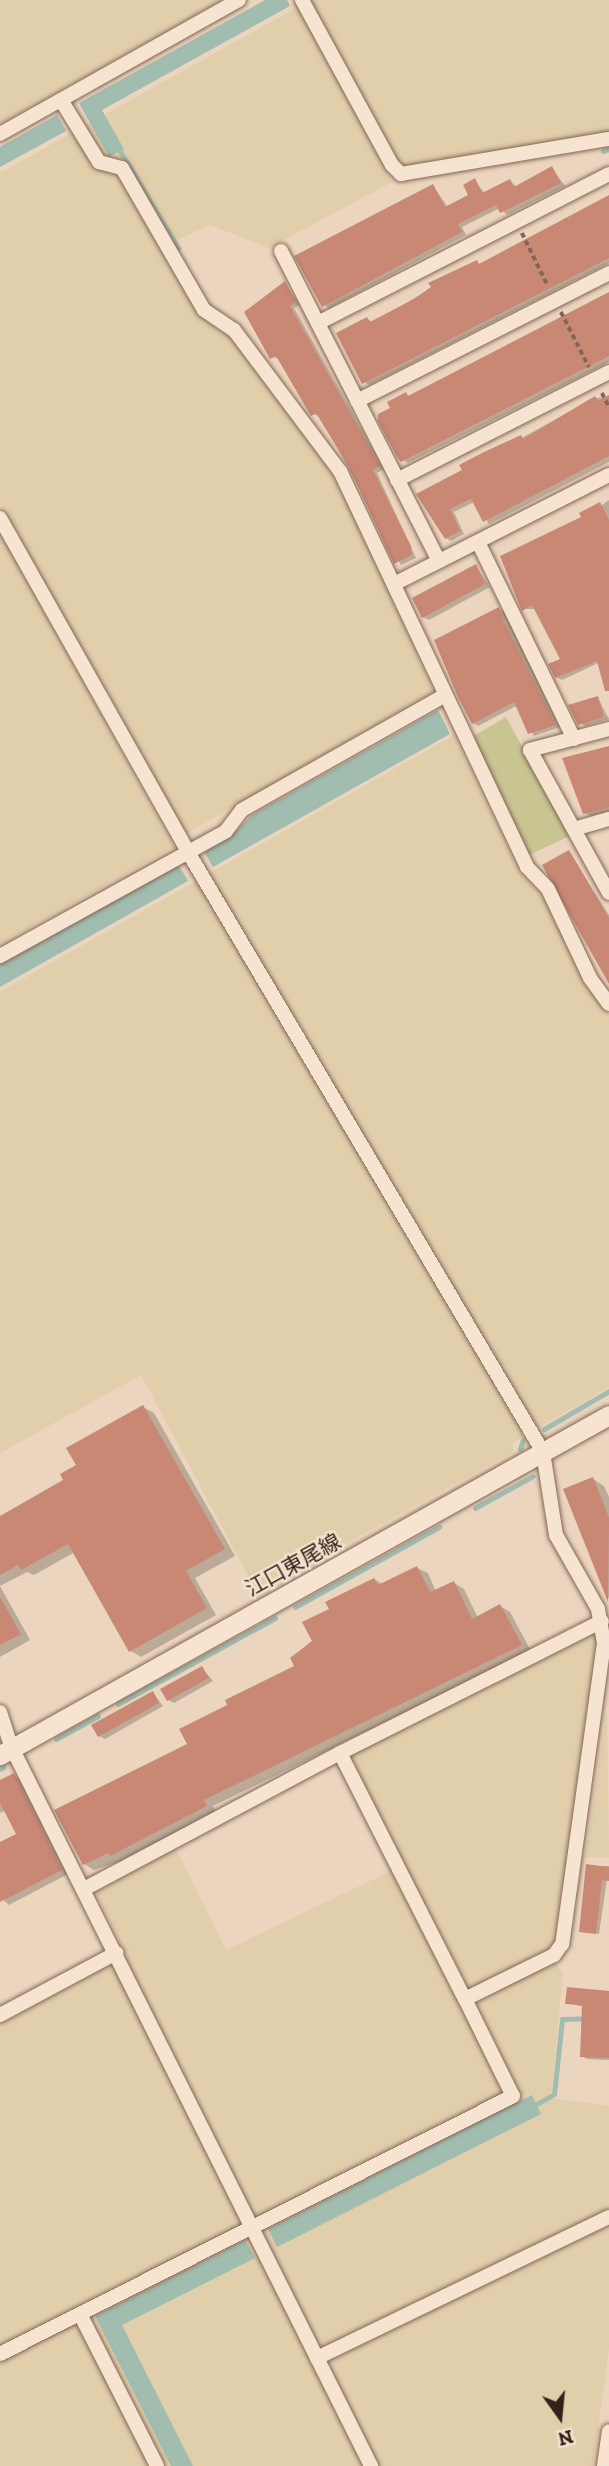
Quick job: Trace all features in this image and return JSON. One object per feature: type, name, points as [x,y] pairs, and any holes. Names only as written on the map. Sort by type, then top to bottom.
[{"type":"main road","name":"江口東尾線","points":[[6,1751],[609,1415]]},
{"type":"street","points":[[0,134],[239,0]]},
{"type":"street","points":[[302,0],[391,165],[401,174],[609,139]]},
{"type":"street","points":[[61,100],[99,162],[122,168],[204,310],[234,330],[340,471],[527,867],[548,889],[590,978],[609,1004]]},
{"type":"street","points":[[318,323],[609,174]]},
{"type":"street","points":[[281,251],[439,561]]},
{"type":"street","points":[[357,401],[609,273]]},
{"type":"street","points":[[397,480],[609,372]]},
{"type":"street","points":[[394,584],[609,475]]},
{"type":"street","points":[[0,518],[188,852],[543,1452],[556,1535],[602,1621],[604,1643],[562,1944],[554,1955],[465,1999]]},
{"type":"street","points":[[478,542],[574,738]]},
{"type":"street","points":[[0,956],[226,831],[242,810],[445,695]]},
{"type":"street","points":[[609,729],[530,750],[609,893]]},
{"type":"street","points":[[574,829],[609,819]]},
{"type":"street","points":[[84,1889],[340,1753],[602,1621]]},
{"type":"street","points":[[0,1712],[6,1751],[84,1889],[371,2466]]},
{"type":"street","points":[[0,2354],[513,2096],[340,1753]]},
{"type":"street","points":[[0,2015],[116,1953]]},
{"type":"street","points":[[317,2358],[609,2217]]},
{"type":"street","points":[[80,2314],[158,2466]]},
{"type":"street","points":[[604,2466],[609,2431]]},
{"type":"shaded area","points":[[0,0],[223,0],[0,124]]},
{"type":"shaded area","points":[[265,0],[287,0],[290,6],[102,110],[124,149],[109,157],[79,103]]},
{"type":"shaded area","points":[[310,0],[609,0],[609,132],[401,168]]},
{"type":"shaded area","points":[[299,6],[392,182],[269,248],[210,225],[173,242],[216,326],[231,333],[335,472],[434,692],[186,834],[0,504],[0,173]]},
{"type":"shaded area","points":[[57,115],[66,131],[0,167],[0,147]]},
{"type":"shaded area","points":[[0,532],[174,847],[0,944]]},
{"type":"shaded area","points":[[438,710],[450,734],[213,867],[203,850],[236,831],[252,815]]},
{"type":"shaded area","points":[[506,717],[570,836],[527,856],[472,737]]},
{"type":"shaded area","points":[[454,735],[520,873],[544,897],[584,977],[609,1014],[609,1387],[513,1443],[513,1452],[257,1592],[141,1375],[0,1453],[0,992]]},
{"type":"shaded area","points":[[178,864],[188,881],[0,987],[0,964]]},
{"type":"shaded area","points":[[587,1634],[599,1638],[553,1961],[563,1972],[551,2098],[609,2106],[609,2348],[593,2466],[0,2466],[0,2024],[127,1956],[96,1892],[175,1847],[226,1950],[393,1870],[338,1760]]},
{"type":"shaded area","points":[[607,1709],[609,1857],[585,1857]]},
{"type":"shaded area","points":[[532,2095],[541,2114],[277,2247],[268,2229]]},
{"type":"shaded area","points":[[245,2240],[255,2258],[122,2325],[193,2466],[171,2466],[95,2316]]},
{"type":"building","points":[[552,166],[561,183],[500,213],[496,205],[458,224],[462,232],[322,307],[294,256],[433,184],[445,207],[468,195],[463,185],[475,178],[482,193],[510,179],[514,187]]},
{"type":"building","points":[[609,195],[609,258],[362,384],[336,333],[367,317],[370,322],[414,299],[431,287],[428,283],[477,260],[479,264]]},
{"type":"building","points":[[285,281],[296,302],[290,306],[380,466],[373,470],[411,546],[412,555],[394,564],[349,467],[316,413],[311,416],[276,356],[270,359],[244,312]]},
{"type":"building","points":[[609,292],[609,356],[401,462],[397,457],[378,421],[378,414],[390,408],[387,402],[406,392],[408,396]]},
{"type":"building","points":[[609,395],[609,456],[483,522],[471,499],[450,509],[460,531],[445,539],[416,494],[462,470],[459,465],[482,453],[521,435],[523,439],[595,396],[598,401]]},
{"type":"building","points":[[600,502],[609,520],[609,691],[605,691],[597,661],[555,678],[548,664],[560,659],[532,605],[522,611],[500,556],[581,517],[579,513]]},
{"type":"building","points":[[476,564],[485,584],[422,618],[412,598]]},
{"type":"building","points":[[499,607],[556,725],[528,734],[514,702],[472,724],[458,697],[434,640]]},
{"type":"building","points":[[598,696],[604,717],[578,725],[568,705]]},
{"type":"building","points":[[609,746],[609,807],[583,814],[562,758]]},
{"type":"building","points":[[569,850],[609,918],[609,984],[542,865]]},
{"type":"building","points":[[143,1405],[225,1549],[186,1571],[207,1608],[129,1652],[68,1544],[21,1570],[18,1565],[0,1575],[0,1516],[63,1480],[60,1474],[76,1465],[66,1448]]},
{"type":"building","points":[[593,1477],[609,1518],[608,1602],[563,1489]]},
{"type":"building","points":[[417,1566],[430,1592],[454,1581],[472,1619],[500,1604],[522,1645],[204,1800],[207,1806],[110,1856],[108,1853],[83,1865],[54,1810],[187,1744],[179,1729],[227,1705],[225,1700],[294,1666],[290,1658],[312,1641],[302,1622],[329,1609],[325,1602],[374,1578],[378,1585]]},
{"type":"building","points":[[0,1597],[21,1634],[0,1645]]},
{"type":"building","points":[[202,1666],[209,1678],[167,1701],[160,1689]]},
{"type":"building","points":[[153,1691],[159,1703],[98,1737],[91,1725]]},
{"type":"building","points":[[14,1773],[62,1870],[0,1902],[0,1842],[16,1834],[0,1803],[0,1780]]},
{"type":"building","points":[[586,1864],[609,1867],[609,1881],[602,1880],[596,1934],[579,1932]]},
{"type":"building","points":[[567,1987],[609,1991],[609,2058],[580,2057],[582,2005],[565,2004]]},
{"type":"waterway","points":[[603,151],[609,149]]},
{"type":"waterway","points":[[120,151],[178,248]]},
{"type":"waterway","points":[[544,1429],[609,1391]]},
{"type":"waterway","points":[[520,1449],[523,1440]]},
{"type":"waterway","points":[[475,1508],[533,1476]]},
{"type":"waterway","points":[[295,1607],[439,1527]]},
{"type":"waterway","points":[[118,1704],[275,1618]]},
{"type":"waterway","points":[[56,1739],[98,1716]]},
{"type":"waterway","points":[[0,1769],[4,1767]]},
{"type":"waterway","points":[[531,2107],[554,2094],[562,2019],[587,2018]]}]
